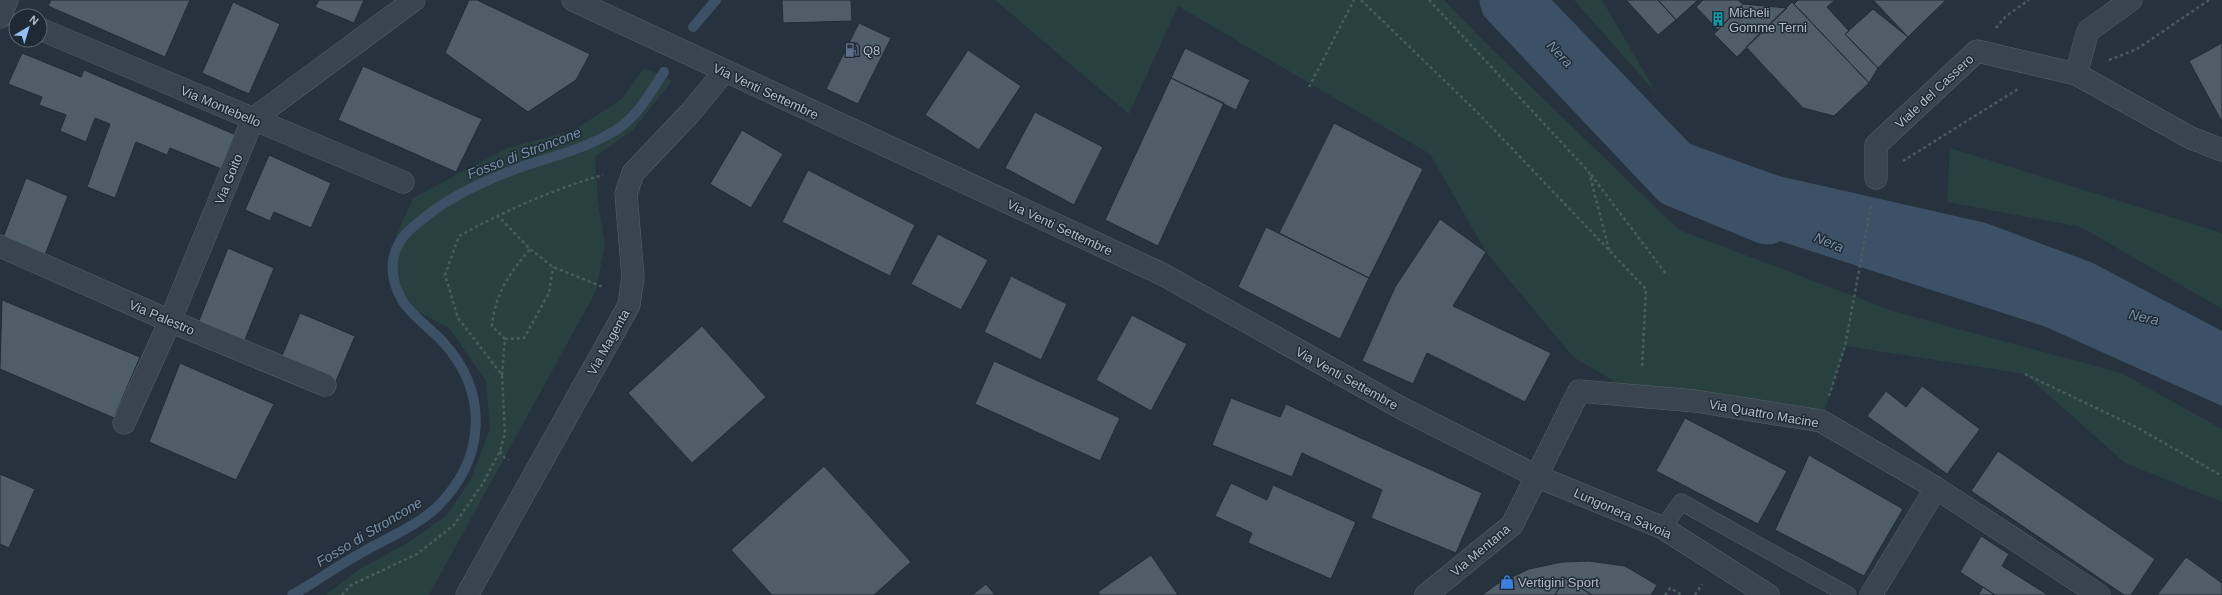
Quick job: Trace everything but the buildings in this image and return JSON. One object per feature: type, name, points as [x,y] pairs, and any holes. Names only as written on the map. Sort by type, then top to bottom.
[{"type":"street","points":[[253,119],[414,0]]},
{"type":"street","name":"Via Venti Settembre","points":[[573,0],[724,72],[1162,274],[1403,409],[1536,476]]},
{"type":"street","points":[[2076,74],[2088,31],[2131,0]]},
{"type":"street","name":"Via Montebello","points":[[48,32],[403,182]]},
{"type":"street","name":"Viale del Cassero","points":[[1876,178],[1876,145],[1977,50],[2076,74],[2191,138],[2222,150]]},
{"type":"street","name":"Via Magenta","points":[[467,595],[629,305],[633,277],[626,194],[633,172],[690,113],[724,72]]},
{"type":"street","name":"Via Goito","points":[[124,423],[170,321],[253,119]]},
{"type":"street","name":"Via Palestro","points":[[0,246],[170,321],[325,385]]},
{"type":"street","name":"Via Mentana","points":[[1426,595],[1512,524],[1579,391],[1640,396]]},
{"type":"street","name":"Via Quattro Macine","points":[[1640,396],[1695,401],[1821,421],[1936,488],[2100,595]]},
{"type":"street","name":"Lungonera Savoia","points":[[1536,476],[1663,528],[1768,595]]},
{"type":"street","points":[[1871,595],[1936,488]]},
{"type":"lane","points":[[1663,528],[1681,502],[1848,595]]},
{"type":"path","points":[[1309,87],[1354,0]]},
{"type":"path","points":[[1362,0],[1480,115],[1646,289],[1640,396]]},
{"type":"path","points":[[1429,0],[1589,172],[1666,274]]},
{"type":"path","points":[[1977,50],[2006,16],[2029,0]]},
{"type":"path","points":[[2076,74],[2137,49],[2209,0]]},
{"type":"path","points":[[1589,172],[1609,250]]},
{"type":"path","points":[[502,375],[458,318],[445,275],[459,236],[497,215],[582,181],[606,174]]},
{"type":"path","points":[[1821,421],[1845,346],[1876,178]]},
{"type":"path","points":[[497,215],[530,248],[553,267],[603,288]]},
{"type":"path","points":[[342,595],[351,586],[417,554],[454,525],[483,482],[500,451],[505,434],[502,375],[505,340],[492,326],[494,306],[510,273],[530,248]]},
{"type":"path","points":[[505,340],[524,338],[549,293],[553,267]]},
{"type":"path","points":[[2025,374],[2138,428],[2222,476]]},
{"type":"path","points":[[500,451],[505,458],[509,460]]},
{"type":"path","points":[[1665,595],[1670,588],[1682,595]]},
{"type":"path","points":[[345,592],[350,595]]},
{"type":"green space","points":[[995,0],[1444,0],[1490,47],[1679,230],[1896,312],[2121,373],[2222,429],[2222,502],[2125,463],[2025,374],[1846,346],[1821,421],[1640,396],[1573,357],[1486,252],[1430,154],[1178,6],[1129,114]]},
{"type":"green space","points":[[1574,0],[1602,0],[1657,94]]},
{"type":"green space","points":[[644,68],[672,81],[633,130],[595,157],[598,202],[605,244],[596,291],[429,595],[325,595],[360,569],[409,542],[447,515],[471,479],[490,429],[486,381],[449,328],[408,307],[397,275],[397,234],[413,198],[507,148],[572,131],[622,99]]},
{"type":"green space","points":[[1950,148],[2222,233],[2222,309],[2081,227],[1947,202]]},
{"type":"water","points":[[1481,0],[1552,0],[1690,144],[1779,176],[1986,223],[2093,263],[2222,331],[2222,406],[2046,327],[1755,233],[1547,75]]},
{"type":"waterway","name":"Fosso di Stroncone","points":[[693,27],[716,0]]},
{"type":"waterway","name":"Nera","points":[[1508,0],[1677,179],[1767,216]]},
{"type":"waterway","name":"Fosso di Stroncone","points":[[292,595],[352,558],[428,515],[452,489],[464,469],[472,448],[476,427],[475,405],[469,384],[459,363],[444,343],[411,312],[402,300],[396,288],[393,274],[393,261],[399,243],[412,228],[435,209],[472,187],[513,170],[584,146],[616,130],[637,111],[664,72]]},
{"type":"place","name":"Micheli Gomme Terni","points":[[1718,19]]},
{"type":"place","name":"Q8","points":[[852,50]]},
{"type":"place","name":"Vertigini Sport","points":[[1507,582]]}]
